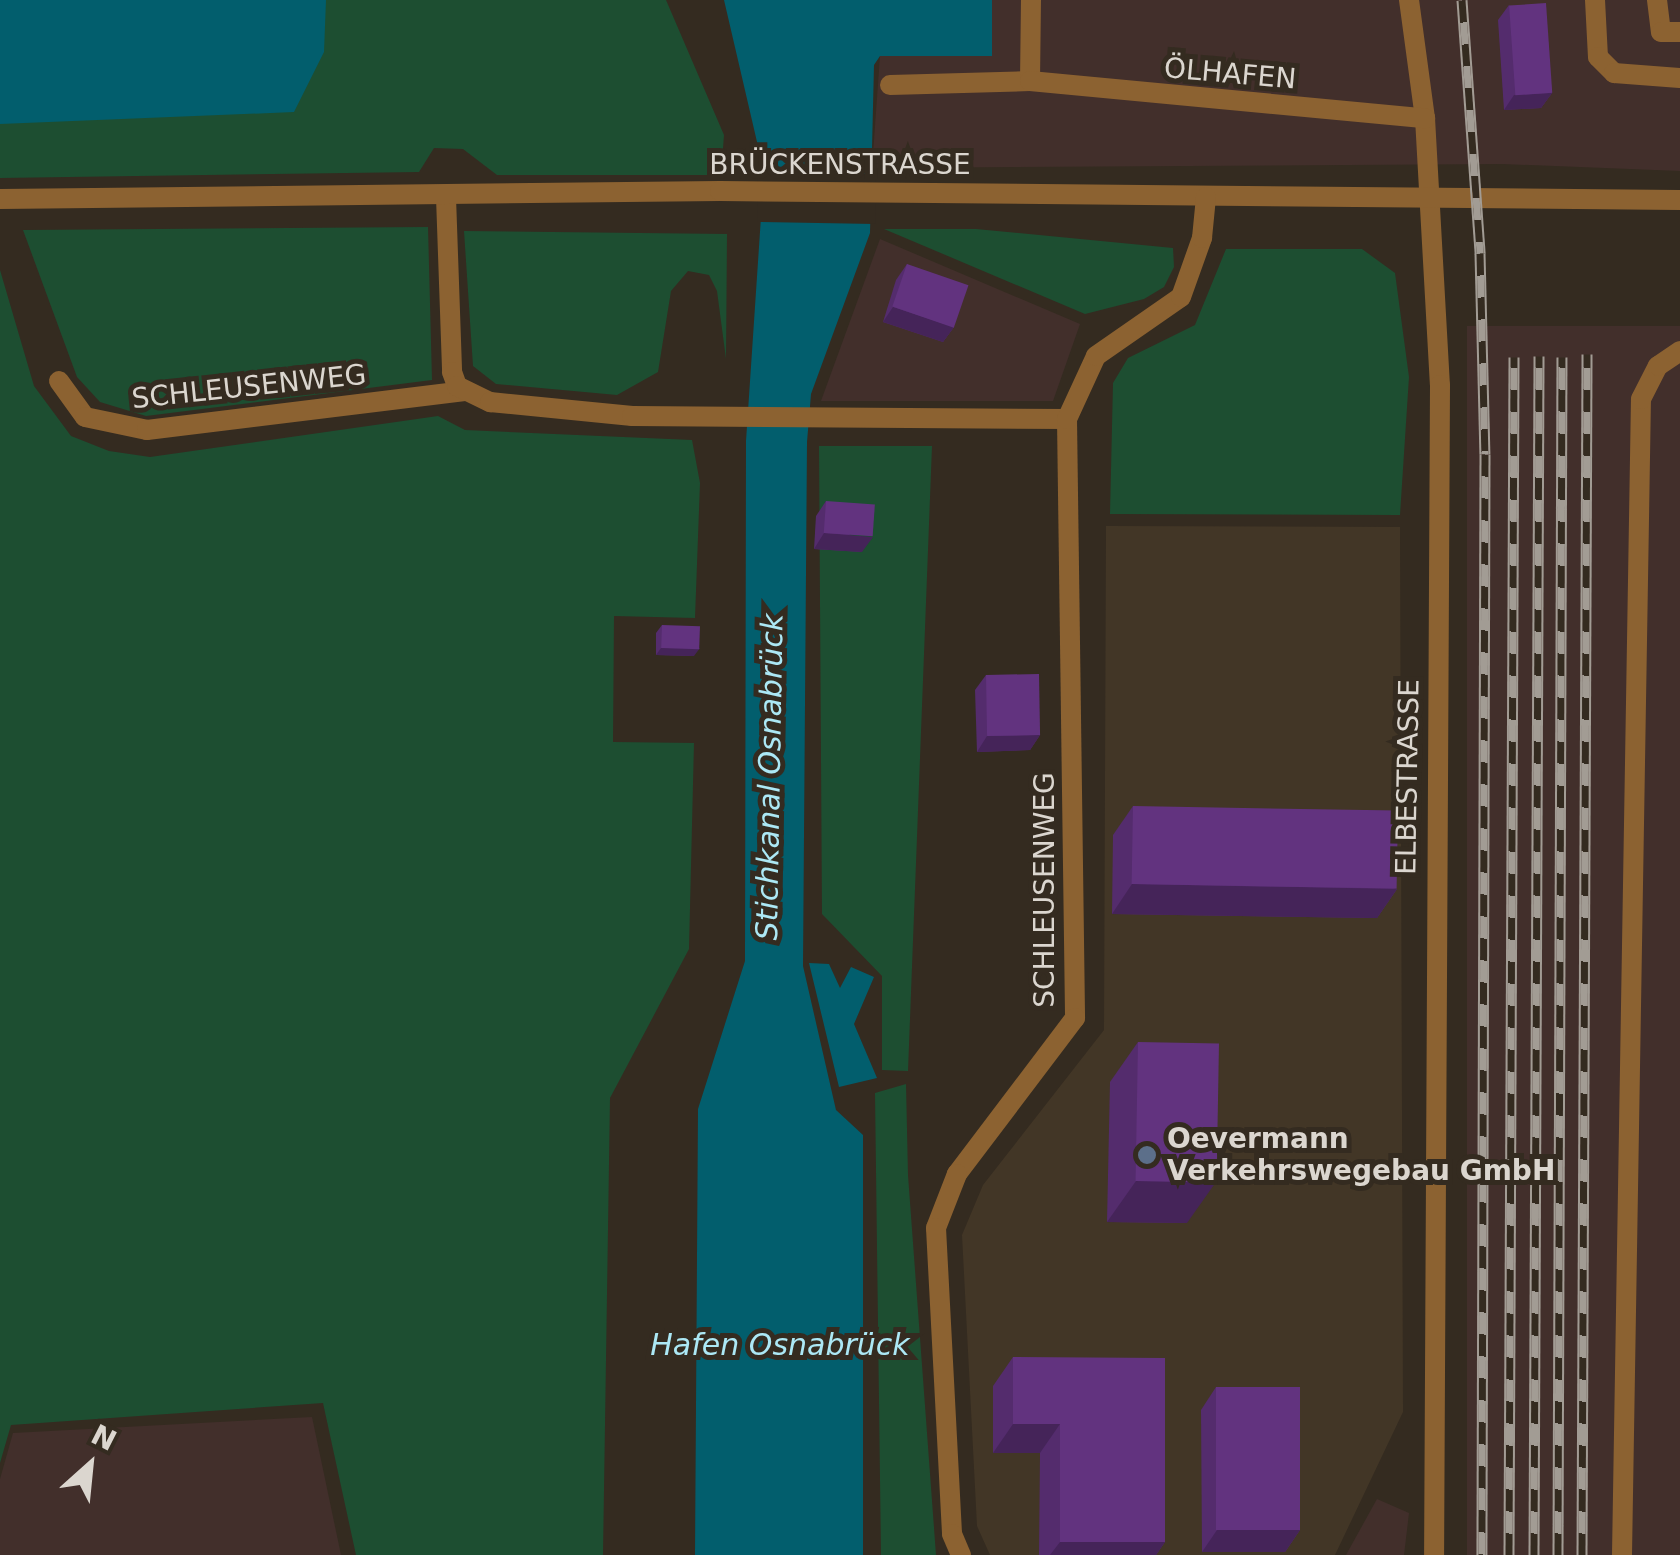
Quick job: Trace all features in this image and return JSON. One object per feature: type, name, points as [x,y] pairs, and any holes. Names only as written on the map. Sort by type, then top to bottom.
[{"type":"street","points":[[1030,81],[1031,0]]},
{"type":"street","name":"ELBESTRASSE","points":[[1409,0],[1425,118],[1440,385],[1434,1555]]},
{"type":"street","points":[[1595,0],[1598,58],[1614,73],[1680,78]]},
{"type":"street","points":[[1657,0],[1661,32],[1680,32]]},
{"type":"street","name":"ÖLHAFEN","points":[[890,85],[1030,81],[1425,118]]},
{"type":"street","name":"BRÜCKENSTRASSE","points":[[0,199],[446,197],[720,190],[1680,200]]},
{"type":"street","points":[[446,197],[452,372],[465,392]]},
{"type":"street","name":"SCHLEUSENWEG","points":[[961,1555],[952,1534],[936,1228],[956,1174],[1075,1018],[1066,419],[1096,356],[1181,297],[1202,238],[1206,197]]},
{"type":"street","points":[[1622,1555],[1641,399],[1658,366],[1680,352]]},
{"type":"street","name":"SCHLEUSENWEG","points":[[59,382],[85,416],[148,430],[465,392],[508,404],[746,418],[1066,419]]},
{"type":"shaded area","points":[[992,0],[1680,0],[1680,171],[1502,164],[872,168],[880,56],[991,55]]},
{"type":"shaded area","points":[[880,239],[1080,324],[1053,401],[821,401]]},
{"type":"shaded area","points":[[1467,326],[1680,326],[1680,1555],[1467,1555]]},
{"type":"shaded area","points":[[1106,526],[1400,527],[1403,1412],[1335,1555],[990,1555],[977,1526],[962,1235],[983,1185],[1104,1030]]},
{"type":"shaded area","points":[[312,1417],[341,1555],[0,1555],[0,1479],[13,1433]]},
{"type":"shaded area","points":[[1377,1499],[1409,1513],[1404,1555],[1346,1555]]},
{"type":"green space","points":[[0,0],[666,0],[724,135],[721,175],[497,175],[463,149],[434,148],[419,172],[0,178]]},
{"type":"green space","points":[[428,227],[432,380],[146,416],[100,402],[77,377],[23,230]]},
{"type":"green space","points":[[884,229],[976,229],[1173,248],[1174,267],[1164,287],[1144,299],[1085,314]]},
{"type":"green space","points":[[464,231],[727,234],[726,359],[717,291],[709,275],[688,271],[671,291],[658,372],[617,395],[496,384],[473,366]]},
{"type":"green space","points":[[1226,249],[1362,249],[1395,273],[1409,377],[1400,515],[1110,514],[1113,383],[1128,358],[1195,325]]},
{"type":"green space","points":[[0,270],[34,386],[71,436],[109,451],[150,457],[438,416],[465,430],[692,440],[700,483],[695,618],[614,616],[613,742],[694,743],[689,949],[610,1098],[603,1555],[356,1555],[323,1403],[11,1425],[0,1463]]},
{"type":"green space","points":[[819,446],[932,446],[908,1071],[882,1070],[882,976],[822,914]]},
{"type":"green space","points":[[906,1084],[908,1175],[936,1555],[881,1555],[875,1093]]},
{"type":"water","points":[[0,0],[326,0],[324,52],[294,112],[0,124]]},
{"type":"water","points":[[724,0],[992,0],[992,56],[880,56],[874,65],[870,233],[811,394],[807,442],[803,966],[836,1110],[863,1135],[863,1555],[695,1555],[698,1109],[745,961],[746,441],[764,172]]},
{"type":"water","points":[[809,963],[829,964],[840,988],[851,967],[874,977],[854,1024],[877,1078],[839,1087]]},
{"type":"pier","points":[[758,172],[876,174],[875,224],[757,222]]},
{"type":"building","points":[[1546,3],[1552,93],[1515,95],[1509,6]]},
{"type":"building","points":[[907,264],[968,285],[954,328],[892,307]]},
{"type":"building","points":[[826,501],[875,504],[873,536],[824,533]]},
{"type":"building","points":[[662,625],[700,626],[699,649],[661,648]]},
{"type":"building","points":[[1039,674],[1040,735],[987,736],[986,675]]},
{"type":"building","points":[[1133,806],[1398,811],[1397,889],[1132,884]]},
{"type":"building","points":[[1138,1042],[1219,1043],[1217,1182],[1136,1181]]},
{"type":"building","points":[[1013,1357],[1165,1358],[1165,1542],[1060,1542],[1060,1424],[1013,1424]]},
{"type":"building","points":[[1216,1387],[1300,1387],[1300,1530],[1216,1530]]},
{"type":"railway","points":[[1462,0],[1480,253],[1485,454],[1482,1555]]},
{"type":"railway","points":[[1582,1555],[1587,354]]},
{"type":"railway","points":[[1534,1555],[1539,356]]},
{"type":"railway","points":[[1509,1555],[1514,357]]},
{"type":"railway","points":[[1558,1555],[1562,357]]},
{"type":"place","name":"Oevermann Verkehrswegebau GmbH","points":[[1147,1155]]},
{"type":"water label","name":"Stichkanal Osnabrück","points":[[770,777]]},
{"type":"water label","name":"Hafen Osnabrück","points":[[780,1345]]}]
